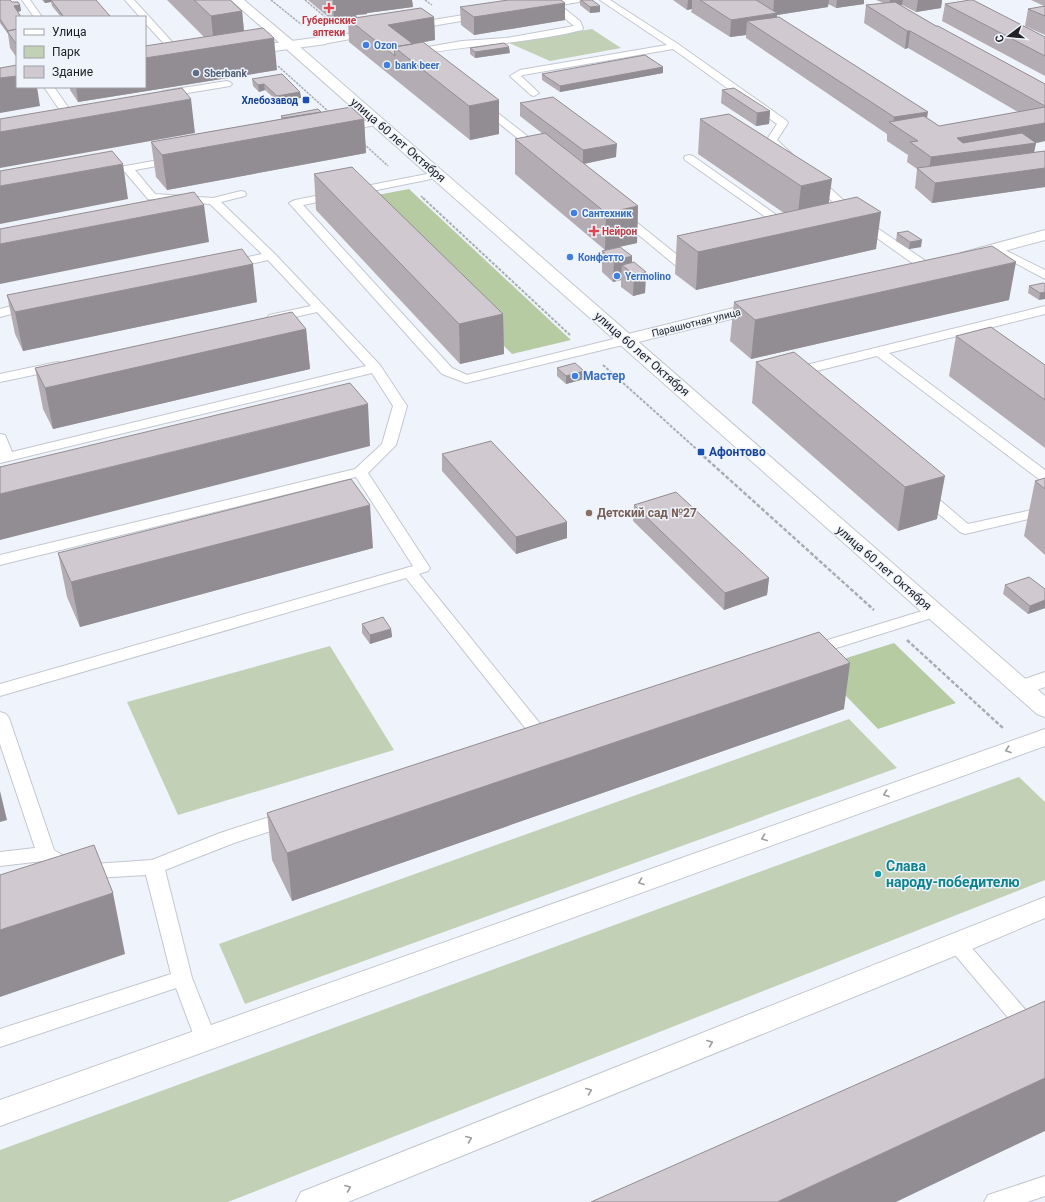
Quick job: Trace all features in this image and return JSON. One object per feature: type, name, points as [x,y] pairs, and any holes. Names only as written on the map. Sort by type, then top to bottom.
[{"type":"main road","name":"улица 60 лет Октября","points":[[237,0],[1045,709]]},
{"type":"main road","points":[[229,53],[322,41]]},
{"type":"main road","points":[[172,62],[188,60]]},
{"type":"main road","points":[[903,272],[1045,235]]},
{"type":"main road","name":"Парашютная улица","points":[[626,340],[780,302]]},
{"type":"main road","points":[[1021,688],[1045,679]]},
{"type":"main road","points":[[0,1113],[1033,741]]},
{"type":"main road","points":[[312,1202],[957,944],[1045,907]]},
{"type":"lane","points":[[26,0],[37,16]]},
{"type":"lane","points":[[129,0],[144,16]]},
{"type":"lane","points":[[537,6],[576,0]]},
{"type":"lane","points":[[604,0],[675,46],[783,123],[772,141],[795,162]]},
{"type":"lane","points":[[436,68],[424,58],[422,51],[462,44],[506,41],[579,28],[577,23],[553,4]]},
{"type":"lane","points":[[454,10],[460,9],[471,17]]},
{"type":"lane","points":[[407,27],[493,13]]},
{"type":"lane","points":[[146,18],[188,60]]},
{"type":"lane","points":[[434,23],[462,44]]},
{"type":"lane","points":[[339,30],[348,37]]},
{"type":"lane","points":[[322,41],[377,32]]},
{"type":"lane","points":[[534,93],[515,76],[520,73],[675,46]]},
{"type":"lane","points":[[150,96],[227,84]]},
{"type":"lane","points":[[50,88],[69,109],[51,112]]},
{"type":"lane","points":[[474,98],[548,158]]},
{"type":"lane","points":[[331,130],[377,122]]},
{"type":"lane","points":[[113,172],[182,158]]},
{"type":"lane","points":[[689,158],[798,235],[783,238]]},
{"type":"lane","points":[[128,169],[152,197],[213,201],[241,194]]},
{"type":"lane","points":[[807,173],[860,220],[939,263]]},
{"type":"lane","points":[[437,175],[295,203],[447,371],[466,379],[626,340]]},
{"type":"lane","points":[[0,560],[360,472],[390,445],[400,406],[375,368],[271,256],[213,201]]},
{"type":"lane","points":[[610,207],[679,262],[709,255]]},
{"type":"lane","points":[[845,224],[860,220]]},
{"type":"lane","points":[[995,248],[1045,275]]},
{"type":"lane","points":[[217,267],[271,256]]},
{"type":"lane","points":[[0,313],[41,303]]},
{"type":"lane","points":[[261,321],[320,308]]},
{"type":"lane","points":[[800,388],[789,378],[796,372],[1045,310]]},
{"type":"lane","points":[[880,352],[1045,477]]},
{"type":"lane","points":[[0,378],[71,363]]},
{"type":"lane","points":[[0,438],[3,458],[375,368]]},
{"type":"lane","points":[[0,690],[422,568],[360,472]]},
{"type":"lane","points":[[912,484],[965,529],[1045,511]]},
{"type":"lane","points":[[409,572],[540,735]]},
{"type":"lane","points":[[792,657],[935,612]]},
{"type":"lane","points":[[0,718],[46,854]]},
{"type":"lane","points":[[0,859],[46,854],[76,872],[154,867],[227,838],[301,814]]},
{"type":"lane","points":[[154,867],[182,978],[205,1038]]},
{"type":"lane","points":[[957,944],[1030,1028],[1001,1030]]},
{"type":"lane","points":[[0,1038],[182,978]]},
{"type":"lane","points":[[996,1202],[1045,1186]]},
{"type":"path","points":[[259,49],[405,181],[586,350],[892,626],[1033,741]]},
{"type":"green space","points":[[592,29],[621,48],[550,61],[509,43]]},
{"type":"green space","points":[[409,189],[571,340],[512,354],[356,199]]},
{"type":"green space","points":[[894,643],[956,703],[878,729],[818,667]]},
{"type":"green space","points":[[330,646],[394,750],[178,815],[127,702]]},
{"type":"green space","points":[[849,719],[897,768],[245,1004],[219,944]]},
{"type":"green space","points":[[1019,777],[1045,802],[1045,880],[228,1202],[0,1202],[0,1150]]},
{"type":"building","points":[[0,0],[18,2],[20,5],[14,6],[20,16],[16,16],[16,29],[8,31],[0,19]]},
{"type":"building","points":[[51,0],[96,0],[110,16],[63,16]]},
{"type":"building","points":[[194,0],[230,0],[242,11],[211,16]]},
{"type":"building","points":[[508,0],[561,0],[565,3],[474,17],[460,7]]},
{"type":"building","points":[[581,0],[592,0],[600,6],[590,7]]},
{"type":"building","points":[[700,0],[756,0],[777,13],[731,20]]},
{"type":"building","points":[[973,0],[1045,37],[1045,56],[945,4]]},
{"type":"building","points":[[895,2],[936,26],[1045,84],[1045,106],[910,31],[907,31],[866,5]]},
{"type":"building","points":[[1045,6],[1045,16],[1028,9]]},
{"type":"building","points":[[421,8],[434,17],[388,25],[413,44],[394,47],[395,56],[348,19]]},
{"type":"building","points":[[779,17],[928,112],[894,117],[747,21]]},
{"type":"building","points":[[263,28],[274,38],[146,58],[146,46]]},
{"type":"building","points":[[16,29],[16,44],[7,31]]},
{"type":"building","points":[[423,42],[499,100],[469,106],[394,47]]},
{"type":"building","points":[[504,43],[509,47],[475,52],[470,48]]},
{"type":"building","points":[[645,55],[663,67],[560,86],[542,74]]},
{"type":"building","points":[[16,65],[16,76],[0,78],[0,68]]},
{"type":"building","points":[[282,74],[300,92],[277,96],[264,84],[258,85],[252,79]]},
{"type":"building","points":[[182,88],[191,99],[0,132],[0,119]]},
{"type":"building","points":[[734,88],[770,111],[757,113],[722,90]]},
{"type":"building","points":[[553,97],[617,144],[583,150],[520,103]]},
{"type":"building","points":[[351,107],[364,119],[162,155],[151,142]]},
{"type":"building","points":[[1045,107],[1045,123],[957,138],[963,143],[1022,133],[1036,143],[931,157],[910,142],[918,141],[889,122],[924,116],[939,126]]},
{"type":"building","points":[[318,109],[321,112],[283,118],[281,116]]},
{"type":"building","points":[[729,114],[832,179],[801,186],[700,119]]},
{"type":"building","points":[[545,133],[638,206],[606,213],[515,139]]},
{"type":"building","points":[[112,151],[123,164],[0,186],[0,171]]},
{"type":"building","points":[[1045,151],[1045,168],[935,183],[917,168]]},
{"type":"building","points":[[352,167],[503,314],[459,324],[314,174]]},
{"type":"building","points":[[194,192],[204,205],[0,244],[0,229]]},
{"type":"building","points":[[857,197],[881,212],[698,252],[677,236]]},
{"type":"building","points":[[908,231],[922,240],[910,242],[897,233]]},
{"type":"building","points":[[992,246],[1016,262],[755,320],[734,302]]},
{"type":"building","points":[[620,247],[632,256],[614,261],[602,251]]},
{"type":"building","points":[[242,249],[253,264],[15,312],[7,295]]},
{"type":"building","points":[[634,262],[646,272],[634,275],[622,265]]},
{"type":"building","points":[[1043,283],[1045,284],[1045,292],[1040,293],[1029,286]]},
{"type":"building","points":[[292,312],[306,329],[45,388],[35,368]]},
{"type":"building","points":[[991,327],[1045,365],[1045,400],[956,336]]},
{"type":"building","points":[[794,352],[945,476],[905,487],[756,362]]},
{"type":"building","points":[[575,363],[584,371],[566,376],[557,368]]},
{"type":"building","points":[[350,383],[368,404],[0,494],[0,467]]},
{"type":"building","points":[[491,441],[567,522],[516,537],[442,454]]},
{"type":"building","points":[[1045,478],[1045,489],[1035,481]]},
{"type":"building","points":[[351,479],[370,505],[71,582],[58,553]]},
{"type":"building","points":[[676,492],[769,578],[725,593],[634,505]]},
{"type":"building","points":[[1029,577],[1045,589],[1045,600],[1030,606],[1005,585]]},
{"type":"building","points":[[383,617],[391,629],[370,635],[362,624]]},
{"type":"building","points":[[819,632],[850,663],[287,853],[267,813]]},
{"type":"building","points":[[94,845],[113,893],[0,930],[0,875]]},
{"type":"building","points":[[1045,1001],[1045,1078],[777,1202],[591,1202]]},
{"type":"place","name":"Губернские аптеки","points":[[329,8]]},
{"type":"place","name":"Ozon","points":[[366,45]]},
{"type":"place","name":"bank beer","points":[[387,65]]},
{"type":"place","name":"Sberbank","points":[[196,73]]},
{"type":"place","name":"Хлебозавод","points":[[306,100]]},
{"type":"place","name":"Сантехник","points":[[574,213]]},
{"type":"place","name":"Нейрон","points":[[594,231]]},
{"type":"place","name":"Конфетто","points":[[570,257]]},
{"type":"place","name":"Yermolino","points":[[617,276]]},
{"type":"place","name":"Мастер","points":[[575,376]]},
{"type":"place","name":"Афонтово","points":[[701,452]]},
{"type":"place","name":"Детский сад №27","points":[[589,513]]},
{"type":"place","name":"Слава народу-победителю","points":[[878,874]]}]
